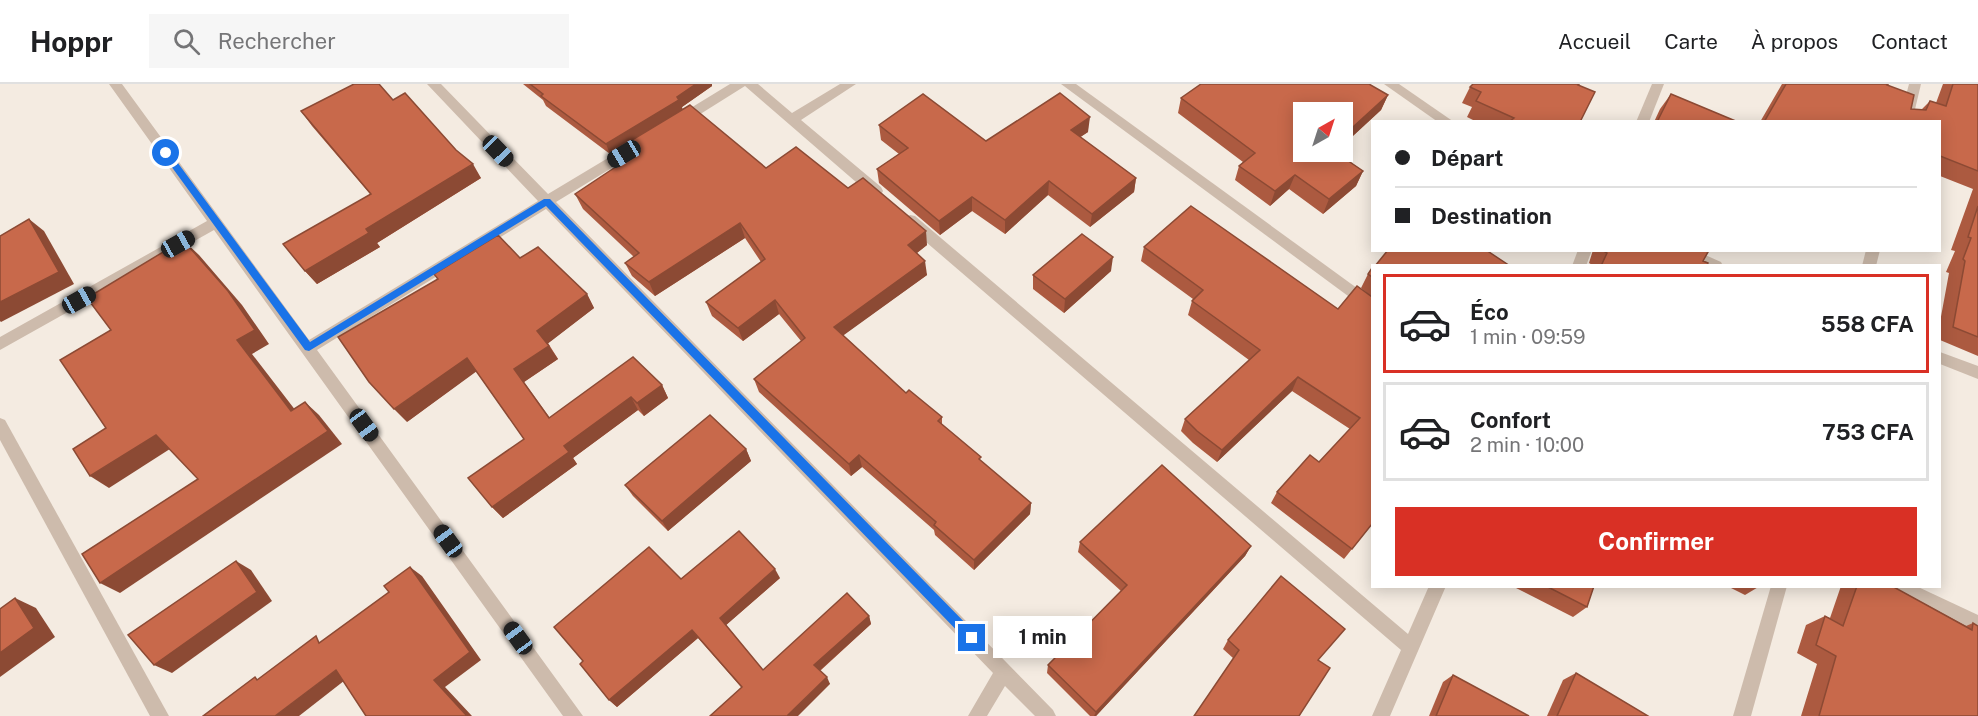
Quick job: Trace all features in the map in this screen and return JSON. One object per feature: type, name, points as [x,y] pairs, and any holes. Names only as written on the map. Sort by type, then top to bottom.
[{"type":"street","points":[[116,84],[309,347],[574,716]]},
{"type":"street","points":[[433,84],[1047,716]]},
{"type":"street","points":[[669,127],[740,84]]},
{"type":"street","points":[[750,84],[1411,647]]},
{"type":"street","points":[[792,119],[850,84]]},
{"type":"street","points":[[1067,84],[1371,305]]},
{"type":"street","points":[[1390,84],[1445,120]]},
{"type":"street","points":[[1643,120],[1658,84]]},
{"type":"street","points":[[1906,120],[1915,84]]},
{"type":"street","points":[[309,347],[649,140]]},
{"type":"street","points":[[0,344],[217,222]]},
{"type":"street","points":[[1684,252],[1711,264]]},
{"type":"street","points":[[1941,358],[1978,373]]},
{"type":"street","points":[[0,425],[160,716]]},
{"type":"street","points":[[1382,716],[1437,588]]},
{"type":"street","points":[[1742,716],[1778,588]]},
{"type":"street","points":[[1901,588],[1978,624]]},
{"type":"street","points":[[976,716],[1004,672]]},
{"type":"building","points":[[354,84],[379,84],[393,100],[405,93],[456,150],[473,164],[366,229],[369,233],[305,271],[283,244],[371,194],[301,111]]},
{"type":"building","points":[[530,84],[696,84],[677,97],[679,100],[606,144],[541,96],[543,94]]},
{"type":"building","points":[[1201,84],[1369,84],[1388,95],[1353,127],[1353,102],[1293,102],[1293,162],[1350,162],[1363,171],[1329,199],[1295,175],[1275,191],[1239,166],[1255,153],[1181,98]]},
{"type":"building","points":[[1473,84],[1579,84],[1595,92],[1581,120],[1512,120],[1514,118],[1476,101],[1481,92],[1470,87]]},
{"type":"building","points":[[1786,84],[1888,84],[1914,95],[1911,109],[1926,110],[1930,101],[1946,106],[1953,84],[1978,84],[1978,171],[1941,156],[1941,120],[1765,120]]},
{"type":"building","points":[[1060,93],[1090,117],[1071,130],[1136,178],[1092,214],[1049,181],[1005,220],[972,197],[939,221],[877,169],[908,148],[879,125],[923,94],[986,141]]},
{"type":"building","points":[[1671,94],[1733,120],[1658,120]]},
{"type":"building","points":[[690,105],[766,168],[796,147],[848,188],[863,178],[926,231],[908,245],[925,261],[834,327],[906,393],[909,390],[942,417],[938,421],[1031,503],[974,560],[934,525],[936,522],[859,455],[849,464],[754,379],[805,338],[775,300],[738,328],[706,302],[765,259],[740,223],[649,282],[625,263],[639,253],[575,194],[629,158],[617,149]]},
{"type":"building","points":[[1191,206],[1338,309],[1357,286],[1371,296],[1371,525],[1352,549],[1277,492],[1310,455],[1319,462],[1360,418],[1298,377],[1222,450],[1197,431],[1185,419],[1260,350],[1192,301],[1203,290],[1144,247]]},
{"type":"building","points":[[1978,206],[1978,337],[1953,327],[1965,261],[1963,259],[1971,238],[1968,237]]},
{"type":"building","points":[[29,219],[59,272],[0,302],[0,236]]},
{"type":"building","points":[[1082,234],[1113,257],[1065,299],[1033,275]]},
{"type":"building","points":[[498,235],[520,258],[538,247],[587,294],[537,331],[549,346],[514,369],[549,418],[633,357],[662,385],[637,403],[631,397],[564,446],[569,452],[492,507],[468,478],[524,439],[467,358],[394,409],[369,382],[338,337],[438,279],[434,274]]},
{"type":"building","points":[[183,240],[228,291],[255,330],[237,340],[291,411],[305,402],[328,431],[100,583],[82,554],[198,479],[156,435],[90,476],[73,449],[106,428],[60,360],[111,330],[87,298]]},
{"type":"building","points":[[1386,252],[1489,252],[1507,264],[1377,264]]},
{"type":"building","points":[[1605,252],[1708,252],[1703,261],[1708,263],[1602,264],[1607,253]]},
{"type":"building","points":[[710,415],[746,449],[662,521],[625,485]]},
{"type":"building","points":[[1162,465],[1251,546],[1096,712],[1048,665],[1127,585],[1080,542]]},
{"type":"building","points":[[739,531],[775,569],[720,618],[763,670],[847,593],[869,616],[814,665],[827,677],[789,716],[710,716],[742,687],[692,630],[609,700],[580,664],[583,661],[554,627],[649,547],[681,579]]},
{"type":"building","points":[[236,561],[257,592],[154,665],[128,635]]},
{"type":"building","points":[[410,567],[470,652],[434,680],[467,716],[366,716],[336,670],[275,716],[203,716],[255,677],[257,680],[316,636],[319,643],[389,592],[384,586]]},
{"type":"building","points":[[1281,576],[1345,629],[1318,660],[1330,668],[1299,716],[1194,716],[1239,650],[1228,640]]},
{"type":"building","points":[[1550,588],[1593,588],[1587,607]]},
{"type":"building","points":[[1856,588],[1896,588],[1972,630],[1973,623],[1978,626],[1978,716],[1819,716],[1836,656],[1816,645],[1825,616],[1843,626]]},
{"type":"building","points":[[15,598],[34,628],[0,653],[0,609]]},
{"type":"building","points":[[1576,673],[1648,716],[1557,716]]},
{"type":"building","points":[[1453,675],[1529,716],[1436,716]]},
{"type":"route","points":[[166,153],[309,347],[547,201],[972,638]]}]
